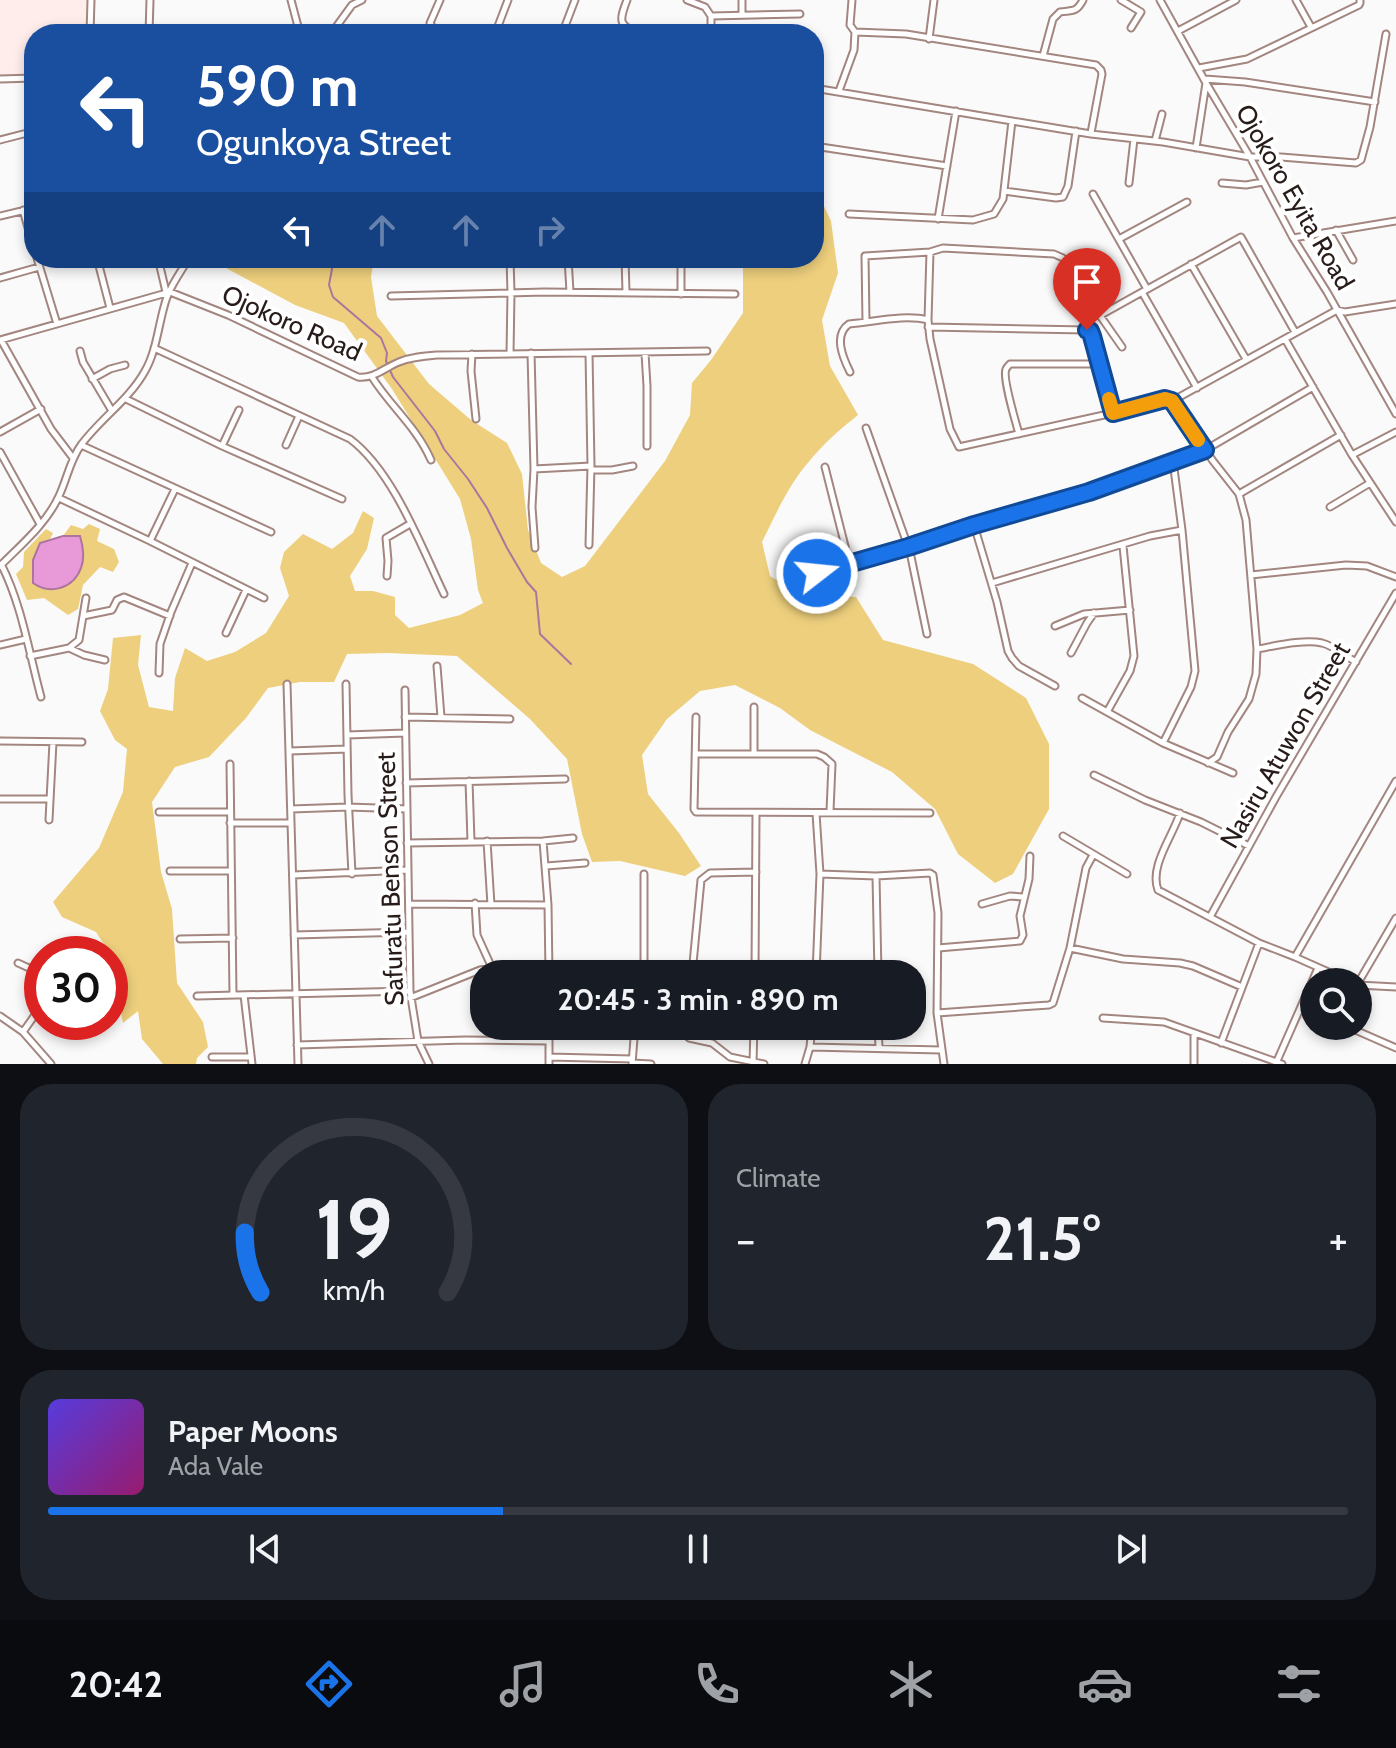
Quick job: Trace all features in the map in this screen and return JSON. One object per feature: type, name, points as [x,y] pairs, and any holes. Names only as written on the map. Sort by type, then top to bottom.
[{"type":"street","points":[[90,24],[91,0]]},
{"type":"street","points":[[149,24],[150,0]]},
{"type":"street","points":[[291,0],[297,24]]},
{"type":"street","points":[[337,24],[351,3],[362,0]]},
{"type":"street","points":[[431,24],[440,0]]},
{"type":"street","points":[[499,24],[508,0]]},
{"type":"street","points":[[566,24],[575,0]]},
{"type":"street","points":[[624,24],[621,16],[627,0]]},
{"type":"street","points":[[687,0],[705,7],[711,16],[711,24]]},
{"type":"street","points":[[742,0],[742,15]]},
{"type":"street","points":[[839,91],[854,50],[855,32],[850,25],[852,0]]},
{"type":"street","points":[[929,39],[934,0]]},
{"type":"street","points":[[1043,56],[1053,19],[1060,12],[1076,10],[1083,0]]},
{"type":"street","points":[[1121,0],[1141,12],[1131,28]]},
{"type":"street","name":"Ojokoro Eyita Road","points":[[1160,0],[1396,414]]},
{"type":"street","points":[[1178,31],[1236,0]]},
{"type":"street","points":[[1296,0],[1311,27]]},
{"type":"street","points":[[1199,68],[1247,59],[1359,5],[1360,0]]},
{"type":"street","points":[[711,16],[800,14]]},
{"type":"street","points":[[855,32],[888,33],[1096,65],[1101,70],[1091,134]]},
{"type":"street","points":[[824,89],[1250,157],[1359,162],[1375,102],[1386,34]]},
{"type":"street","points":[[0,79],[24,78]]},
{"type":"street","points":[[1196,148],[1205,81],[1245,82],[1375,102]]},
{"type":"street","points":[[938,219],[956,111]]},
{"type":"street","points":[[1155,141],[1162,114]]},
{"type":"street","points":[[849,214],[973,220],[987,217],[996,211],[1003,199],[1012,121]]},
{"type":"street","points":[[1004,191],[1063,197],[1068,186],[1076,131]]},
{"type":"street","points":[[0,140],[24,134]]},
{"type":"street","points":[[1129,183],[1134,139]]},
{"type":"street","points":[[824,148],[947,166]]},
{"type":"street","points":[[1222,183],[1246,185],[1263,182]]},
{"type":"street","points":[[1093,194],[1197,388]]},
{"type":"street","points":[[1119,239],[1187,202]]},
{"type":"street","points":[[0,207],[1,216],[23,210],[24,214]]},
{"type":"street","points":[[1293,238],[1396,221]]},
{"type":"street","points":[[1336,230],[1353,260]]},
{"type":"street","points":[[1099,316],[1241,237],[1295,332]]},
{"type":"street","points":[[866,322],[865,256],[930,252],[937,248],[1059,256],[1122,347]]},
{"type":"street","points":[[930,252],[928,323],[950,429],[959,447],[1165,399],[1172,401],[1239,494],[1246,520],[1257,649],[1256,674],[1249,699],[1228,732],[1217,757],[1208,763]]},
{"type":"street","points":[[1191,264],[1246,359]]},
{"type":"street","points":[[0,278],[35,268]]},
{"type":"street","points":[[39,268],[57,324]]},
{"type":"street","points":[[100,268],[110,308]]},
{"type":"street","points":[[161,268],[168,292]]},
{"type":"street","points":[[41,697],[10,585],[0,565],[40,524],[59,498],[73,458],[81,445],[126,399],[145,373],[168,292],[183,268]]},
{"type":"street","points":[[510,268],[510,354]]},
{"type":"street","points":[[569,268],[570,292]]},
{"type":"street","points":[[625,268],[626,292]]},
{"type":"street","points":[[681,268],[681,294]]},
{"type":"street","points":[[73,458],[54,434],[1,340],[168,292]]},
{"type":"street","name":"Ojokoro Road","points":[[168,292],[228,315],[358,377],[372,377],[395,364],[425,356],[707,351]]},
{"type":"street","points":[[391,296],[570,292],[735,294]]},
{"type":"street","points":[[1172,401],[1337,310],[1345,312],[1396,304]]},
{"type":"street","points":[[850,372],[842,354],[842,331],[849,324],[916,318],[928,323],[1087,330],[1092,336],[1113,413]]},
{"type":"street","points":[[1285,339],[1352,455],[1396,522]]},
{"type":"street","points":[[154,348],[350,439],[360,447],[397,498],[444,594]]},
{"type":"street","points":[[80,351],[92,379],[112,411]]},
{"type":"street","points":[[531,353],[535,548]]},
{"type":"street","points":[[589,353],[589,545]]},
{"type":"street","points":[[645,353],[647,446]]},
{"type":"street","points":[[472,354],[476,419]]},
{"type":"street","points":[[1019,434],[1006,382],[1007,366],[1100,364]]},
{"type":"street","points":[[92,379],[125,365]]},
{"type":"street","points":[[372,377],[407,420],[431,460]]},
{"type":"street","points":[[817,573],[1089,492],[1205,450],[1313,387]]},
{"type":"street","points":[[126,399],[342,499]]},
{"type":"street","points":[[0,432],[41,409]]},
{"type":"street","points":[[222,446],[239,410]]},
{"type":"street","points":[[286,445],[299,416]]},
{"type":"street","points":[[866,428],[908,547],[927,634]]},
{"type":"street","points":[[1352,455],[1396,432]]},
{"type":"street","points":[[1239,494],[1341,435]]},
{"type":"street","points":[[81,445],[271,532]]},
{"type":"street","points":[[0,452],[40,524]]},
{"type":"street","points":[[1163,743],[1191,687],[1195,671],[1173,461]]},
{"type":"street","points":[[534,469],[612,470],[633,466]]},
{"type":"street","points":[[825,467],[842,538],[853,563]]},
{"type":"street","points":[[1330,507],[1370,483]]},
{"type":"street","points":[[150,541],[175,489]]},
{"type":"street","points":[[59,498],[264,598]]},
{"type":"street","points":[[387,576],[386,538],[410,524]]},
{"type":"street","points":[[974,525],[1008,651],[1019,666],[1055,686]]},
{"type":"street","points":[[992,583],[1150,536],[1182,530]]},
{"type":"street","points":[[1107,712],[1133,664],[1123,546]]},
{"type":"street","points":[[159,673],[160,644],[192,563]]},
{"type":"street","points":[[1251,575],[1346,565],[1367,566],[1396,577]]},
{"type":"street","points":[[226,633],[246,590]]},
{"type":"street","name":"Nasiru Atuwon Street","points":[[1210,917],[1276,797],[1396,593]]},
{"type":"street","points":[[83,616],[112,610],[117,600],[124,597],[170,616]]},
{"type":"street","points":[[30,656],[69,648],[79,640],[86,598]]},
{"type":"street","points":[[1055,626],[1095,612],[1130,610]]},
{"type":"street","points":[[1071,653],[1095,612]]},
{"type":"street","points":[[0,645],[26,639]]},
{"type":"street","points":[[1257,649],[1322,643],[1356,662]]},
{"type":"street","points":[[69,648],[105,660]]},
{"type":"street","points":[[437,666],[441,717]]},
{"type":"street","points":[[287,684],[298,1064]]},
{"type":"street","points":[[346,684],[352,874]]},
{"type":"street","name":"Safuratu Benson Street","points":[[405,690],[410,994],[418,1041],[429,1064]]},
{"type":"street","points":[[1082,698],[1163,743],[1233,773]]},
{"type":"street","points":[[754,707],[754,753]]},
{"type":"street","points":[[405,717],[510,719]]},
{"type":"street","points":[[696,717],[696,812],[930,813]]},
{"type":"street","points":[[347,735],[405,733]]},
{"type":"street","points":[[0,741],[82,742]]},
{"type":"street","points":[[49,820],[53,742]]},
{"type":"street","points":[[290,751],[347,749]]},
{"type":"street","points":[[696,754],[817,754],[832,764],[830,811]]},
{"type":"street","points":[[230,764],[233,995]]},
{"type":"street","points":[[1094,775],[1250,847]]},
{"type":"street","points":[[406,783],[565,779]]},
{"type":"street","points":[[469,781],[471,841]]},
{"type":"street","points":[[1295,957],[1396,781]]},
{"type":"street","points":[[0,799],[49,799]]},
{"type":"street","points":[[291,809],[407,809]]},
{"type":"street","points":[[159,812],[230,812]]},
{"type":"street","points":[[816,813],[820,874],[817,960]]},
{"type":"street","points":[[1180,813],[1162,854],[1156,877],[1157,889],[1259,943],[1318,968]]},
{"type":"street","points":[[755,960],[756,814]]},
{"type":"street","points":[[230,823],[291,823]]},
{"type":"street","points":[[1063,836],[1127,874]]},
{"type":"street","points":[[407,843],[573,838]]},
{"type":"street","points":[[487,841],[491,905]]},
{"type":"street","points":[[543,841],[549,960]]},
{"type":"street","points":[[937,1013],[1053,1003],[1070,948],[1086,868],[1093,855]]},
{"type":"street","points":[[938,948],[1020,941],[1023,935],[1020,916],[1029,879],[1030,856]]},
{"type":"street","points":[[546,866],[585,863]]},
{"type":"street","points":[[293,875],[409,870]]},
{"type":"street","points":[[170,871],[231,871]]},
{"type":"street","points":[[693,960],[701,880],[710,873],[756,872]]},
{"type":"street","points":[[644,874],[644,960]]},
{"type":"street","points":[[820,874],[933,875],[938,913],[937,1013],[944,1064]]},
{"type":"street","points":[[876,876],[878,960]]},
{"type":"street","points":[[982,904],[1010,896],[1023,897]]},
{"type":"street","points":[[475,903],[477,935],[488,960]]},
{"type":"street","points":[[409,904],[548,905]]},
{"type":"street","points":[[1367,968],[1396,918]]},
{"type":"street","points":[[294,935],[409,932]]},
{"type":"street","points":[[180,939],[233,938]]},
{"type":"street","points":[[1221,1043],[1259,943]]},
{"type":"street","points":[[1070,948],[1123,959],[1180,963],[1242,987]]},
{"type":"street","points":[[18,963],[24,966]]},
{"type":"street","points":[[197,996],[410,994],[470,973]]},
{"type":"street","points":[[1372,985],[1396,987]]},
{"type":"street","points":[[212,1057],[252,1060],[244,995]]},
{"type":"street","points":[[1103,1018],[1164,1022],[1280,1063],[1300,1010]]},
{"type":"street","points":[[0,1016],[23,1032],[51,1064]]},
{"type":"street","points":[[1194,1033],[1194,1064]]},
{"type":"street","points":[[1372,1037],[1396,1048]]},
{"type":"street","points":[[632,1062],[634,1040]]},
{"type":"street","points":[[692,1040],[712,1043],[730,1057],[764,1064]]},
{"type":"street","points":[[753,1062],[754,1040]]},
{"type":"street","points":[[805,1064],[811,1040]]},
{"type":"street","points":[[879,1040],[879,1047]]},
{"type":"street","points":[[297,1045],[549,1041],[549,1060],[651,1064]]},
{"type":"street","points":[[810,1047],[941,1050]]},
{"type":"shaded area","points":[[0,0],[87,0],[87,24],[24,24],[24,74],[0,75]]},
{"type":"shaded area","points":[[824,206],[831,221],[838,273],[822,320],[830,366],[858,415],[813,457],[782,502],[762,542],[770,576],[800,594],[856,597],[883,640],[973,664],[1026,698],[1049,744],[1049,809],[1013,874],[995,883],[958,854],[935,809],[892,772],[810,730],[780,708],[735,685],[700,691],[667,719],[642,755],[648,794],[701,866],[685,876],[620,861],[592,862],[582,834],[567,759],[530,719],[457,656],[347,654],[334,682],[300,682],[268,688],[246,718],[209,757],[175,767],[152,802],[161,872],[172,909],[177,983],[203,1022],[208,1047],[197,1058],[196,1064],[163,1064],[142,1039],[138,1011],[128,1019],[128,936],[99,936],[62,917],[53,902],[99,848],[123,792],[127,749],[115,740],[100,711],[108,689],[113,638],[141,635],[138,665],[149,707],[173,711],[175,678],[185,648],[207,661],[235,652],[266,633],[289,596],[280,568],[284,552],[303,534],[332,549],[353,533],[363,511],[374,518],[367,549],[350,576],[355,591],[373,591],[395,597],[395,615],[409,628],[460,615],[483,603],[460,499],[392,389],[344,323],[295,305],[226,268],[372,268],[377,316],[429,384],[471,420],[507,443],[522,474],[528,530],[541,563],[562,577],[585,566],[665,461],[690,415],[692,383],[743,313],[743,268],[824,268]]},
{"type":"shaded area","points":[[89,524],[100,529],[97,541],[114,549],[119,562],[113,572],[100,567],[83,585],[78,609],[68,615],[44,598],[27,600],[16,574],[23,567],[24,552],[46,529],[53,533],[50,539],[40,543],[80,536],[63,536],[71,525],[83,529]]},
{"type":"shaded area","points":[[63,536],[80,536],[83,552],[81,568],[67,585],[54,589],[40,587],[33,583],[33,560],[40,543]]},
{"type":"waterway","points":[[332,268],[329,285],[333,297],[381,338],[393,377],[468,479],[527,582],[536,592],[540,634],[571,664]]},
{"type":"slow traffic","points":[[1109,399],[1113,413],[1165,399],[1172,401],[1198,440]]},
{"type":"route","points":[[817,573],[1089,492],[1205,450],[1168,399],[1113,413],[1092,336],[1087,330]]}]
